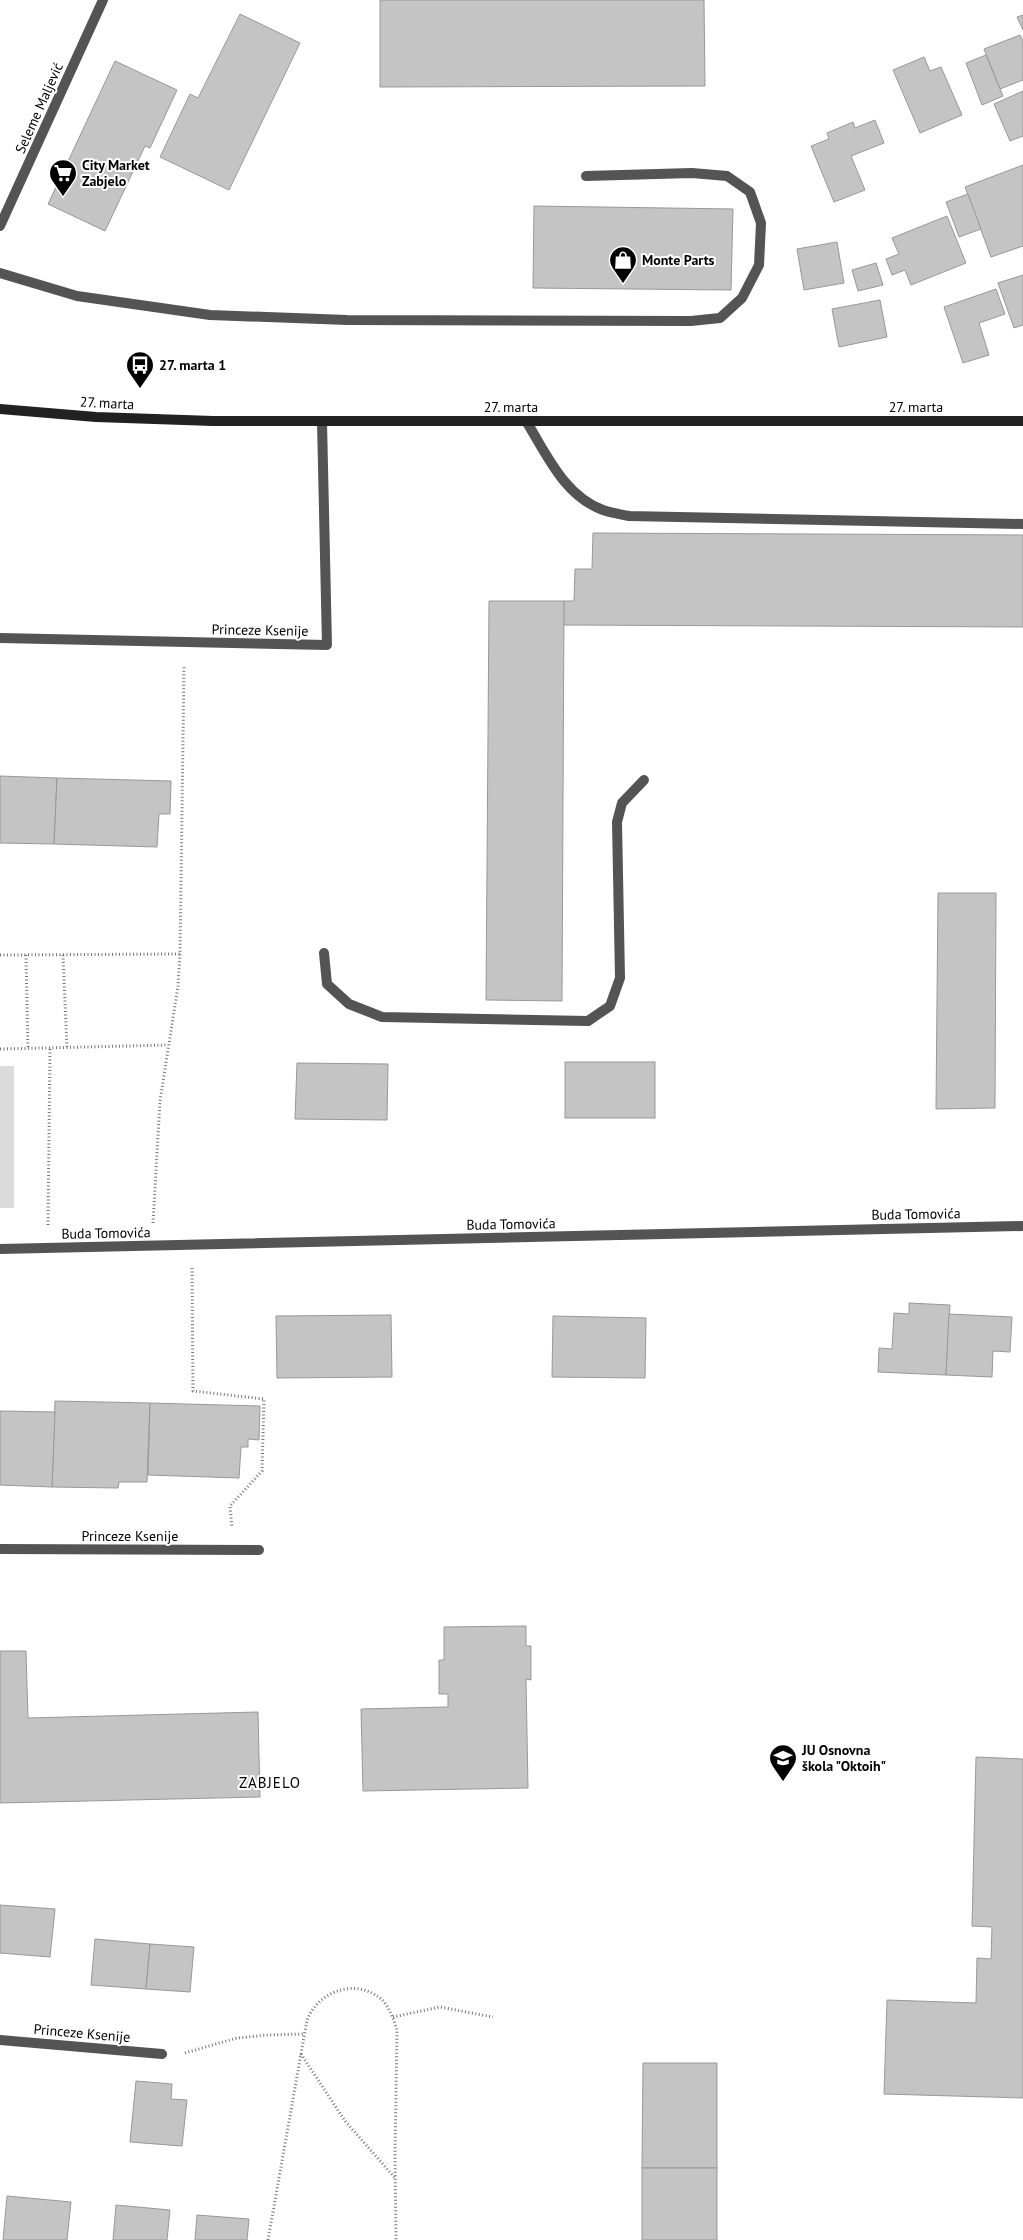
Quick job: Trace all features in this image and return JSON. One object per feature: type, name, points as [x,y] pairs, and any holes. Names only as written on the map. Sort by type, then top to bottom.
[{"type":"street","name":"Seleme Maljević","points":[[0,226],[103,0]]},
{"type":"street","points":[[0,273],[77,296],[200,313],[347,320],[691,321],[720,318],[742,298],[759,264],[761,223],[750,192],[727,176],[692,173],[586,176]]},
{"type":"street","name":"27. marta","points":[[0,408],[96,417],[213,421],[1023,421]]},
{"type":"street","points":[[526,421],[560,477],[580,497],[602,509],[629,516],[1023,524]]},
{"type":"street","name":"Princeze Ksenije","points":[[0,638],[327,645],[322,422]]},
{"type":"street","points":[[324,953],[328,984],[349,1004],[382,1017],[588,1021],[610,1006],[620,978],[617,822],[622,803],[644,780]]},
{"type":"street","name":"Buda Tomovića","points":[[0,1249],[1023,1226]]},
{"type":"street","name":"Princeze Ksenije","points":[[0,1549],[259,1550]]},
{"type":"street","name":"Princeze Ksenije","points":[[0,2040],[162,2054]]},
{"type":"path","points":[[151,1246],[160,1101],[178,986],[180,954],[183,642]]},
{"type":"path","points":[[0,955],[180,954]]},
{"type":"path","points":[[26,955],[28,1049]]},
{"type":"path","points":[[63,955],[67,1048]]},
{"type":"path","points":[[0,1049],[168,1045]]},
{"type":"path","points":[[48,1248],[50,1048]]},
{"type":"path","points":[[192,1245],[193,1391],[264,1399],[262,1471],[230,1506],[234,1550]]},
{"type":"path","points":[[268,2240],[304,2034],[312,2008],[330,1993],[344,1990],[363,1990],[381,1999],[393,2017],[397,2030],[396,2240]]},
{"type":"path","points":[[393,2017],[440,2007],[493,2017]]},
{"type":"path","points":[[162,2054],[196,2051],[238,2038],[304,2034]]},
{"type":"path","points":[[301,2053],[345,2121],[395,2179]]},
{"type":"shaded area","points":[[0,1066],[14,1066],[14,1208],[0,1208]]},
{"type":"building","points":[[380,0],[704,0],[705,86],[380,87]]},
{"type":"building","points":[[240,14],[300,43],[229,190],[160,157],[190,94],[198,98]]},
{"type":"building","points":[[1023,15],[1023,30],[1017,17]]},
{"type":"building","points":[[1020,35],[1023,41],[1023,80],[1000,89],[984,49]]},
{"type":"building","points":[[986,55],[1003,96],[982,105],[966,63]]},
{"type":"building","points":[[924,57],[930,71],[941,67],[962,115],[920,133],[893,70]]},
{"type":"building","points":[[115,61],[177,90],[150,148],[145,146],[105,231],[48,204]]},
{"type":"building","points":[[1023,91],[1023,136],[1010,141],[994,104]]},
{"type":"building","points":[[875,120],[884,143],[851,156],[865,190],[834,202],[811,146],[829,139],[827,133],[853,122],[855,128]]},
{"type":"building","points":[[1023,165],[1023,246],[991,257],[965,187]]},
{"type":"building","points":[[968,194],[981,229],[959,237],[946,202]]},
{"type":"building","points":[[534,206],[733,209],[731,290],[533,288]]},
{"type":"building","points":[[947,216],[966,263],[911,285],[905,270],[892,275],[886,259],[899,254],[892,238]]},
{"type":"building","points":[[837,242],[844,283],[804,290],[797,249]]},
{"type":"building","points":[[876,263],[883,285],[858,291],[852,270]]},
{"type":"building","points":[[1023,275],[1023,325],[1014,328],[998,283]]},
{"type":"building","points":[[996,289],[1005,314],[979,323],[989,355],[963,363],[944,307]]},
{"type":"building","points":[[880,300],[887,337],[839,347],[832,309]]},
{"type":"building","points":[[593,533],[1023,535],[1023,627],[563,625],[564,601],[574,601],[575,569],[592,569]]},
{"type":"building","points":[[489,601],[564,601],[562,1001],[486,1000]]},
{"type":"building","points":[[0,776],[57,778],[54,844],[0,843]]},
{"type":"building","points":[[57,778],[171,781],[170,814],[159,814],[157,847],[54,844]]},
{"type":"building","points":[[938,893],[996,893],[995,1108],[936,1109]]},
{"type":"building","points":[[565,1062],[655,1062],[655,1118],[565,1118]]},
{"type":"building","points":[[297,1063],[388,1064],[387,1120],[295,1119]]},
{"type":"building","points":[[909,1303],[950,1305],[946,1375],[878,1372],[879,1348],[892,1349],[894,1313],[909,1314]]},
{"type":"building","points":[[949,1314],[1012,1317],[1010,1352],[993,1351],[992,1377],[946,1375]]},
{"type":"building","points":[[391,1315],[392,1377],[277,1378],[276,1316]]},
{"type":"building","points":[[553,1316],[646,1318],[645,1378],[552,1377]]},
{"type":"building","points":[[55,1401],[150,1403],[147,1482],[119,1482],[118,1488],[52,1487]]},
{"type":"building","points":[[150,1403],[260,1406],[259,1440],[248,1439],[248,1447],[241,1447],[239,1478],[148,1475]]},
{"type":"building","points":[[0,1411],[55,1412],[52,1487],[0,1485]]},
{"type":"building","points":[[526,1626],[526,1646],[531,1646],[531,1680],[526,1679],[528,1788],[363,1791],[361,1709],[448,1707],[448,1694],[439,1694],[439,1660],[444,1660],[444,1627]]},
{"type":"building","points":[[0,1651],[26,1651],[28,1718],[258,1712],[260,1797],[0,1803]]},
{"type":"building","points":[[976,1757],[1023,1759],[1023,2098],[884,2094],[887,2000],[976,2003],[977,1958],[991,1959],[992,1927],[972,1926]]},
{"type":"building","points":[[0,1905],[55,1909],[50,1957],[0,1953]]},
{"type":"building","points":[[95,1939],[150,1944],[146,1989],[91,1985]]},
{"type":"building","points":[[150,1944],[194,1947],[190,1992],[146,1989]]},
{"type":"building","points":[[643,2063],[717,2063],[717,2168],[642,2168]]},
{"type":"building","points":[[136,2081],[172,2084],[171,2099],[187,2100],[182,2146],[130,2142]]},
{"type":"building","points":[[642,2168],[717,2168],[717,2240],[642,2240]]},
{"type":"building","points":[[7,2196],[71,2202],[67,2240],[3,2240]]},
{"type":"building","points":[[116,2205],[170,2210],[167,2240],[113,2240]]},
{"type":"building","points":[[197,2215],[249,2219],[247,2240],[195,2240]]},
{"type":"place","name":"City Market Zabjelo","points":[[63,197]]},
{"type":"place","name":"Monte Parts","points":[[623,284]]},
{"type":"place","name":"27. marta 1","points":[[140,389]]},
{"type":"place","name":"JU Osnovna škola \"Oktoih\"","points":[[783,1782]]},
{"type":"district","name":"ZABJELO","points":[[270,1782]]}]
